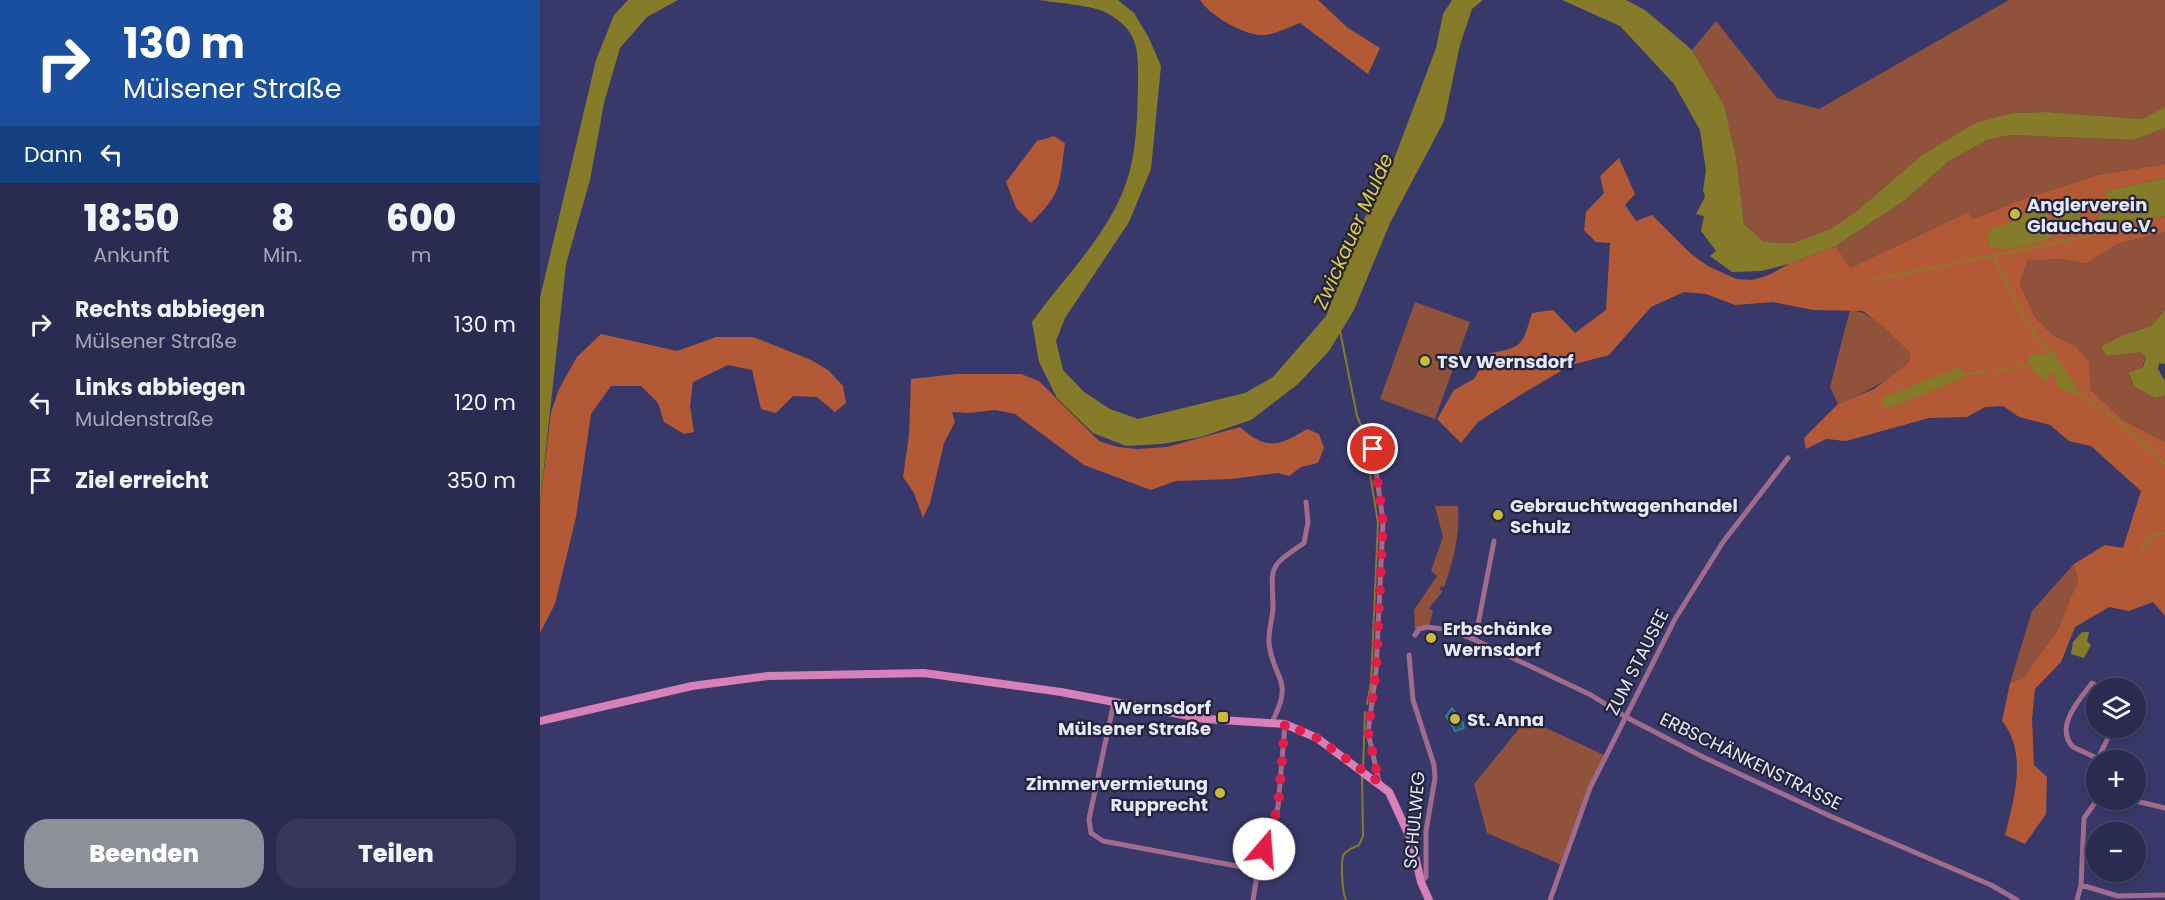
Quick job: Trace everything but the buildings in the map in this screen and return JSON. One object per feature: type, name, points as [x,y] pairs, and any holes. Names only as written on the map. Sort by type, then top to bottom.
[{"type":"street","points":[[1373,449],[1383,521],[1376,672],[1368,732],[1379,782]]},
{"type":"street","name":"ZUM STAUSEE","points":[[1550,900],[1590,788],[1675,619],[1723,542],[1788,458]]},
{"type":"street","points":[[1272,722],[1280,707],[1284,684],[1269,646],[1273,611],[1271,573],[1283,557],[1304,543],[1308,522],[1306,502]]},
{"type":"street","points":[[1475,640],[1494,541]]},
{"type":"street","name":"ERBSCHÄNKENSTRASSE","points":[[1415,635],[1419,629],[1427,627],[1451,630],[1475,640],[1591,695],[1626,717],[1809,806],[1991,885],[2017,900]]},
{"type":"street","name":"SCHULWEG","points":[[1409,655],[1413,700],[1434,765],[1435,778],[1426,831],[1425,877],[1421,882]]},
{"type":"street","points":[[540,721],[692,686],[768,676],[924,673],[957,675],[1205,719],[1285,724],[1317,738],[1379,782],[1389,792],[1412,842],[1421,882],[1429,900]]},
{"type":"street","points":[[2086,690],[2071,711],[2066,733],[2073,747],[2086,753]]},
{"type":"street","points":[[1114,702],[1089,819],[1091,833],[1103,841],[1258,870]]},
{"type":"street","points":[[1253,900],[1258,870],[1278,807],[1285,724]]},
{"type":"street","points":[[2146,803],[2165,808]]},
{"type":"street","points":[[2077,900],[2081,885],[2084,818],[2090,810]]},
{"type":"street","points":[[2081,885],[2118,896],[2165,895]]},
{"type":"shaded area","points":[[628,0],[678,0],[647,17],[620,48],[604,103],[590,180],[566,264],[540,504],[540,298],[596,60],[614,15]]},
{"type":"shaded area","points":[[1039,0],[1118,0],[1134,13],[1149,38],[1161,66],[1151,169],[1129,222],[1065,318],[1056,341],[1063,370],[1084,392],[1110,409],[1138,419],[1245,393],[1273,377],[1326,316],[1362,223],[1388,175],[1436,48],[1443,14],[1452,0],[1483,0],[1472,9],[1460,45],[1444,121],[1390,223],[1354,310],[1329,351],[1298,384],[1251,420],[1201,437],[1162,444],[1126,446],[1093,433],[1057,398],[1039,362],[1032,322],[1088,250],[1123,192],[1130,170],[1135,139],[1138,64],[1132,36],[1118,20],[1101,10]]},
{"type":"shaded area","points":[[1200,0],[1318,0],[1348,28],[1380,48],[1368,74],[1300,23],[1274,33],[1257,35],[1229,24],[1211,12]]},
{"type":"shaded area","points":[[1562,0],[1626,0],[1645,10],[1692,50],[1724,105],[1736,157],[1744,224],[1764,242],[1793,243],[1830,229],[1856,212],[1921,156],[1975,123],[2014,113],[2048,112],[2141,119],[2165,107],[2165,128],[2134,140],[2010,135],[1987,140],[1949,161],[1904,201],[1836,246],[1789,264],[1761,271],[1732,272],[1710,256],[1716,251],[1701,231],[1704,216],[1696,214],[1705,197],[1703,190],[1706,171],[1700,130],[1674,84],[1620,26]]},
{"type":"shaded area","points":[[2009,0],[2165,0],[2165,107],[2141,119],[2048,112],[2014,113],[1830,229],[1793,243],[1764,242],[1744,224],[1736,157],[1724,105],[1692,50],[1716,21],[1777,98],[1819,109]]},
{"type":"shaded area","points":[[2165,128],[2165,164],[2098,175],[2023,199],[1973,219],[1968,212],[1850,268],[1836,246],[1904,201],[1949,161],[1987,140],[2010,135],[2134,140]]},
{"type":"shaded area","points":[[1054,136],[1065,143],[1058,187],[1049,203],[1031,223],[1016,208],[1006,182],[1037,141]]},
{"type":"shaded area","points":[[1619,158],[1635,194],[1625,205],[1636,221],[1652,215],[1691,254],[1708,266],[1736,279],[1752,280],[1836,246],[1850,268],[1968,212],[1973,219],[2023,199],[2098,175],[2165,164],[2165,178],[2106,191],[2105,226],[2165,216],[2165,232],[2118,244],[2085,264],[2061,259],[2027,261],[2020,284],[2035,317],[2054,336],[2076,346],[2089,362],[2091,390],[2123,420],[2165,442],[2165,616],[2153,602],[2129,611],[2109,607],[2075,627],[2061,662],[2035,689],[2032,719],[2034,765],[2047,777],[2046,814],[2025,844],[2005,835],[2017,776],[2015,747],[2002,721],[2010,683],[2023,678],[2057,631],[2078,580],[2074,564],[2105,545],[2123,548],[2141,491],[2091,446],[2069,441],[2050,425],[2019,417],[2003,406],[1985,407],[1967,417],[1929,418],[1846,441],[1826,439],[1806,449],[1804,438],[1838,404],[1874,389],[1909,362],[1910,353],[1885,328],[1863,311],[1813,310],[1773,302],[1735,305],[1706,294],[1684,292],[1651,307],[1609,355],[1571,365],[1517,397],[1478,422],[1461,443],[1437,419],[1454,390],[1474,379],[1490,353],[1510,349],[1520,343],[1532,313],[1553,310],[1575,333],[1606,310],[1610,243],[1596,242],[1584,230],[1586,212],[1604,193],[1600,176]]},
{"type":"shaded area","points":[[2165,178],[2165,216],[2104,226],[2098,218],[2106,191]]},
{"type":"shaded area","points":[[2074,196],[2085,229],[2057,235],[2050,205]]},
{"type":"shaded area","points":[[2046,206],[2053,236],[2014,248],[1990,247],[1987,235],[1991,228],[2010,223],[2035,208]]},
{"type":"shaded area","points":[[2165,232],[2165,310],[2151,326],[2123,335],[2107,356],[2140,351],[2146,357],[2142,367],[2128,374],[2135,387],[2155,398],[2165,395],[2165,442],[2123,420],[2091,390],[2089,362],[2076,346],[2054,336],[2035,317],[2020,284],[2027,261],[2061,259],[2085,264],[2118,244]]},
{"type":"shaded area","name":"TSV Wernsdorf","points":[[1415,302],[1470,322],[1435,419],[1380,399]]},
{"type":"shaded area","points":[[1850,310],[1868,315],[1883,326],[1910,353],[1909,362],[1875,386],[1838,404],[1830,387]]},
{"type":"shaded area","points":[[2165,310],[2165,364],[2159,363],[2158,369],[2165,381],[2165,395],[2155,398],[2135,387],[2128,373],[2143,367],[2146,357],[2140,352],[2107,356],[2101,347],[2123,335],[2151,326]]},
{"type":"shaded area","points":[[601,334],[677,351],[716,337],[753,337],[811,360],[828,370],[843,386],[846,403],[835,412],[817,397],[793,396],[776,413],[761,409],[752,370],[728,365],[693,382],[690,406],[694,432],[684,434],[664,422],[658,403],[641,386],[611,386],[591,414],[576,517],[555,604],[540,633],[540,504],[551,412],[559,389],[577,357]]},
{"type":"shaded area","points":[[2053,351],[2078,390],[2077,394],[2058,388],[2054,373],[2049,373],[2047,382],[2034,372],[2028,359],[2032,354],[2045,355]]},
{"type":"shaded area","points":[[957,374],[1021,374],[1039,381],[1099,441],[1118,447],[1137,449],[1167,447],[1240,427],[1249,435],[1266,443],[1281,442],[1307,429],[1319,434],[1324,448],[1318,463],[1301,467],[1289,476],[1278,473],[1231,479],[1176,481],[1151,490],[1084,465],[1015,414],[995,410],[952,412],[955,422],[944,443],[930,503],[923,518],[914,493],[903,477],[909,435],[911,379]]},
{"type":"shaded area","points":[[1435,506],[1458,506],[1456,547],[1444,587],[1441,586],[1440,590],[1443,591],[1429,608],[1433,611],[1429,626],[1415,630],[1414,610],[1437,576],[1431,571],[1443,537]]},
{"type":"shaded area","points":[[2074,564],[2078,580],[2057,631],[2023,678],[2010,683],[2032,611]]},
{"type":"shaded area","points":[[2082,632],[2089,632],[2087,641],[2091,645],[2084,658],[2071,654],[2073,642]]},
{"type":"shaded area","points":[[1527,719],[1606,756],[1590,788],[1562,865],[1487,833],[1474,784]]},
{"type":"waterway","points":[[1872,280],[2094,235],[2104,226]]},
{"type":"waterway","points":[[1994,257],[2025,319],[2050,352]]},
{"type":"waterway","points":[[1340,331],[1357,416],[1363,430],[1378,523],[1371,684],[1367,704]]},
{"type":"waterway","points":[[2019,367],[2030,365]]},
{"type":"waterway","points":[[1996,371],[2013,368]]},
{"type":"waterway","points":[[1957,374],[1986,372]]},
{"type":"waterway","points":[[1888,402],[1957,374]]},
{"type":"waterway","points":[[2078,393],[2120,422],[2165,464]]},
{"type":"waterway","points":[[2141,551],[2151,535],[2165,533]]},
{"type":"waterway","points":[[1363,770],[1365,712]]},
{"type":"waterway","points":[[1346,900],[1342,860],[1346,852],[1359,845],[1363,836],[1362,776]]},
{"type":"place","name":"Anglerverein Glauchau e.V.","points":[[2015,214]]},
{"type":"place","name":"TSV Wernsdorf","points":[[1425,361]]},
{"type":"place","name":"Gebrauchtwagenhandel Schulz","points":[[1498,515]]},
{"type":"place","name":"Erbschänke Wernsdorf","points":[[1431,638]]},
{"type":"place","name":"Wernsdorf Mülsener Straße","points":[[1223,717]]},
{"type":"place","name":"St. Anna","points":[[1455,719]]},
{"type":"place","name":"Zimmervermietung Rupprecht","points":[[1220,793]]},
{"type":"route","points":[[1264,849],[1278,807],[1285,724],[1317,738],[1379,782],[1368,732],[1368,717],[1374,694],[1376,672],[1383,521],[1373,449]]},
{"type":"water label","name":"Zwickauer Mulde","points":[[1353,231]]}]
